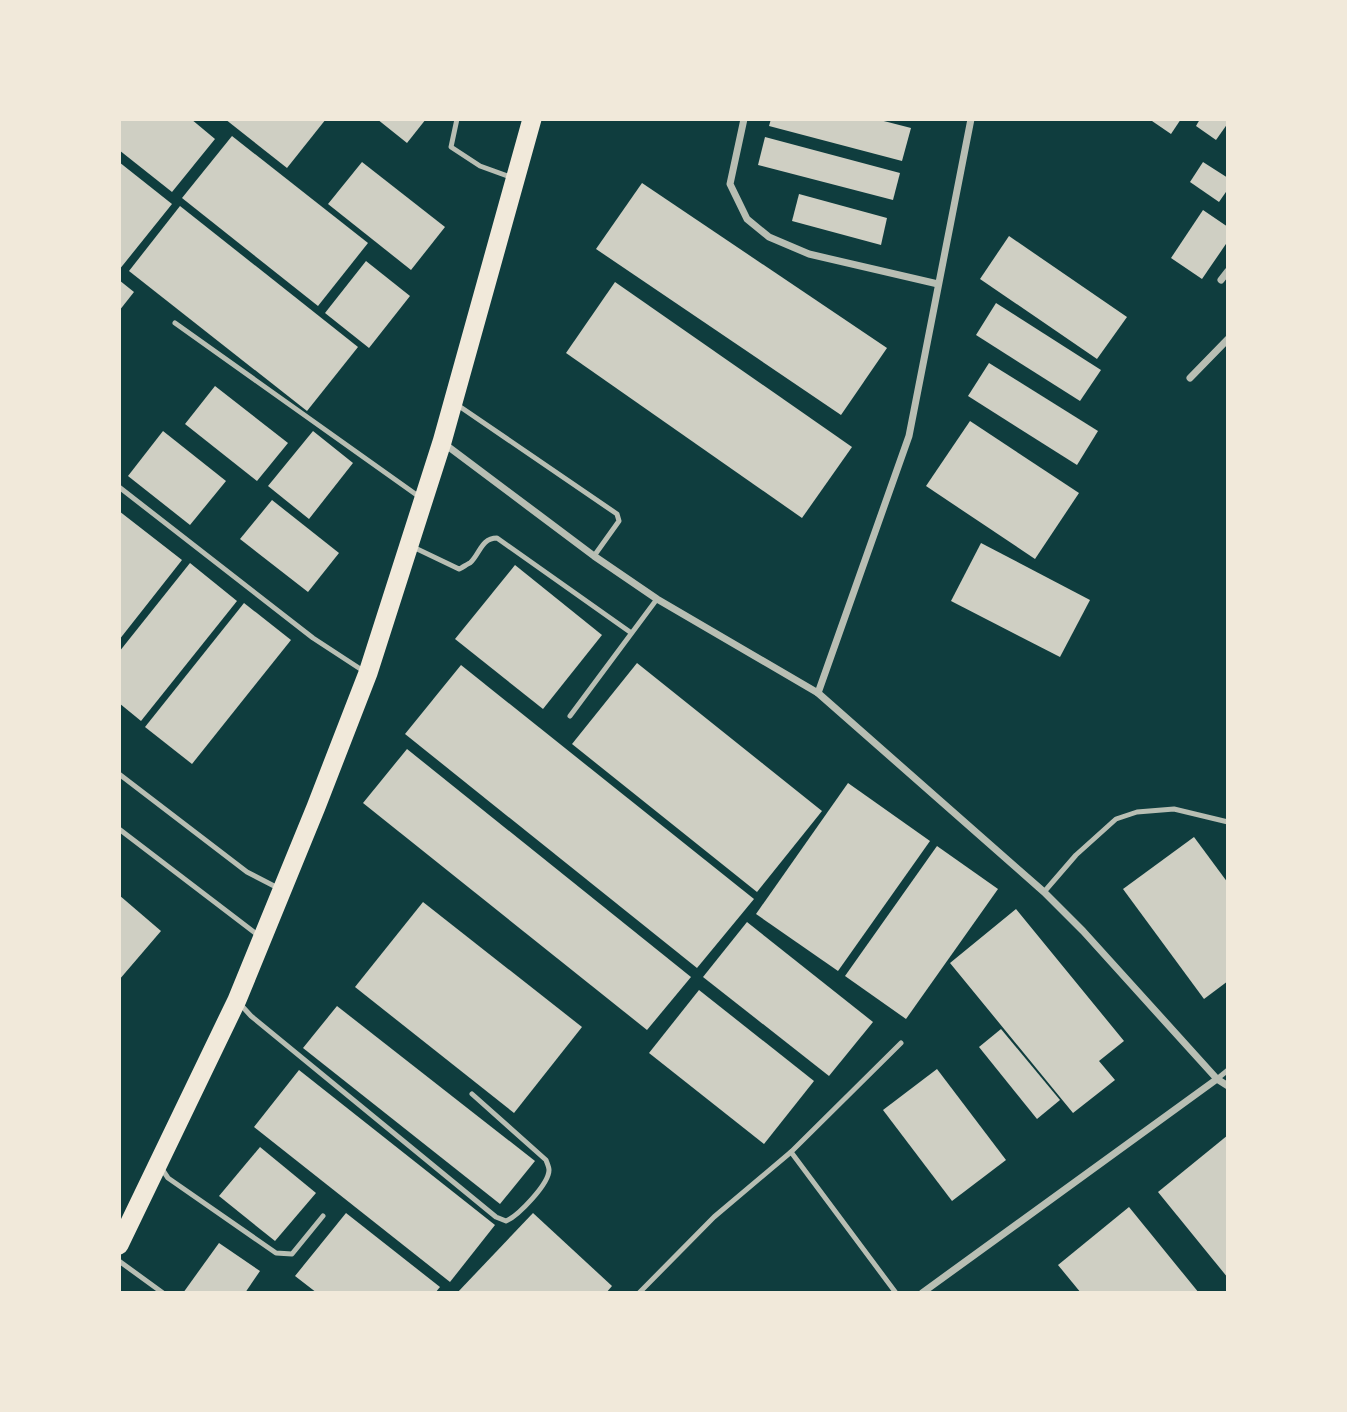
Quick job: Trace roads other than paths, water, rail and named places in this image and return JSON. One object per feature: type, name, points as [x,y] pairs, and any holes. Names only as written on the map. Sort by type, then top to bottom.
[{"type":"highway","points":[[119,1245],[237,1000],[368,673],[442,442],[532,119]]},
{"type":"street","points":[[744,119],[730,184],[747,219],[769,237],[809,254],[938,284]]},
{"type":"street","points":[[818,694],[909,436],[971,119]]},
{"type":"street","points":[[1221,280],[1228,271]]},
{"type":"street","points":[[1190,378],[1228,339]]},
{"type":"street","points":[[442,442],[594,556],[657,599],[818,694],[1044,892],[1083,930],[1217,1079],[1228,1086]]},
{"type":"street","points":[[922,1293],[1217,1079]]},
{"type":"lane","points":[[457,119],[452,147],[480,166],[516,179]]},
{"type":"lane","points":[[175,323],[424,499]]},
{"type":"lane","points":[[453,402],[617,514],[619,521],[594,556]]},
{"type":"lane","points":[[119,487],[313,638],[368,673]]},
{"type":"lane","points":[[410,546],[459,569],[470,563],[485,542],[497,538],[630,632]]},
{"type":"lane","points":[[570,716],[657,599]]},
{"type":"lane","points":[[119,774],[247,872],[283,890]]},
{"type":"lane","points":[[1044,892],[1076,855],[1116,819],[1137,812],[1174,809],[1228,822]]},
{"type":"lane","points":[[119,829],[262,937]]},
{"type":"lane","points":[[237,1000],[251,1016],[496,1217],[506,1221],[515,1217],[545,1183],[549,1172],[546,1160],[472,1094]]},
{"type":"lane","points":[[639,1293],[713,1217],[791,1152],[901,1044]]},
{"type":"lane","points":[[1217,1079],[1228,1070]]},
{"type":"lane","points":[[791,1152],[896,1293]]},
{"type":"lane","points":[[159,1164],[168,1178],[276,1253],[292,1254],[323,1216]]},
{"type":"lane","points":[[119,1261],[163,1293]]}]
